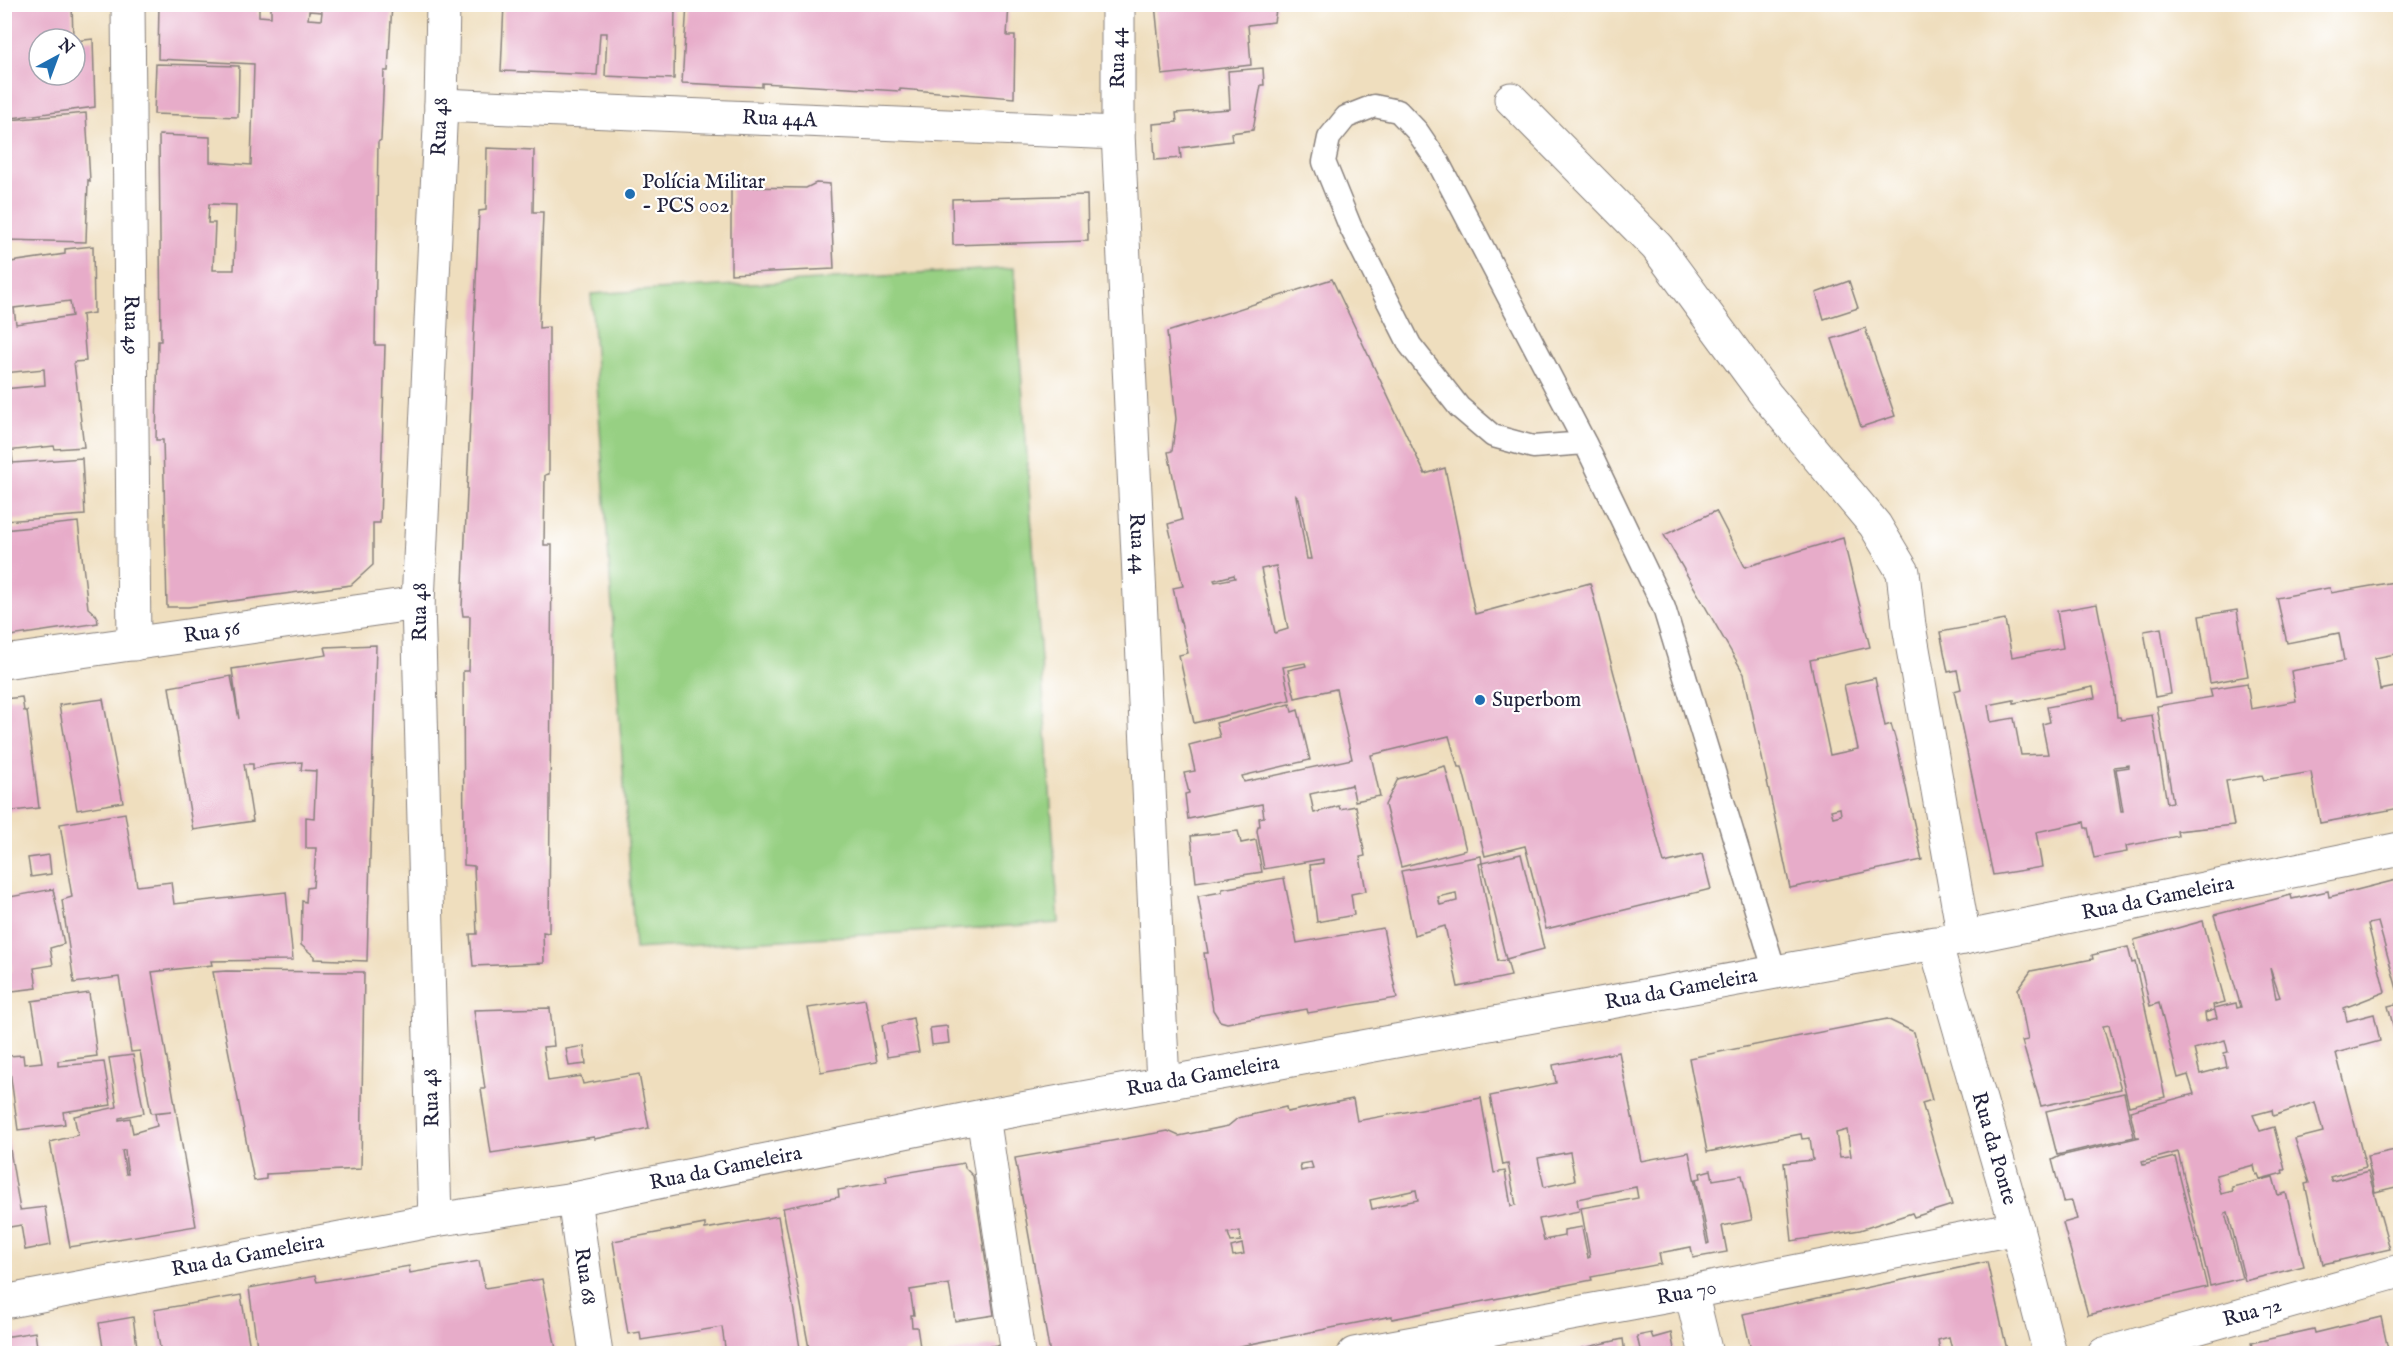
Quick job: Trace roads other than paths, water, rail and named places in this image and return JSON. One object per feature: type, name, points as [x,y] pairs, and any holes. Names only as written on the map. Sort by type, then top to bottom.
[{"type":"street","name":"Rua 49","points":[[128,4],[134,644]]},
{"type":"street","name":"Rua 48","points":[[435,1220],[418,603],[441,105],[443,4]]},
{"type":"street","name":"Rua 44","points":[[1118,4],[1118,133],[1163,1083]]},
{"type":"street","name":"Rua da Ponte","points":[[1511,99],[1658,247],[1766,395],[1875,525],[1903,572],[1908,626],[1950,940],[2017,1228],[2050,1353]]},
{"type":"street","name":"Rua 44A","points":[[441,105],[1118,133]]},
{"type":"street","name":"Rua 56","points":[[4,662],[418,603]]},
{"type":"street","name":"Rua da Gameleira","points":[[4,1302],[435,1220],[574,1199],[983,1116],[1950,940],[2400,849]]},
{"type":"street","points":[[983,1116],[1018,1353]]},
{"type":"street","name":"Rua 68","points":[[574,1199],[596,1353]]},
{"type":"street","name":"Rua 70","points":[[1354,1353],[1691,1292],[2017,1228]]},
{"type":"street","name":"Rua 72","points":[[2104,1353],[2400,1271]]},
{"type":"street","points":[[1691,1292],[1706,1353]]},
{"type":"lane","points":[[1584,443],[1533,447],[1494,436],[1459,406],[1410,345],[1350,226],[1324,162],[1329,138],[1346,117],[1374,106],[1398,111],[1417,131],[1438,162],[1584,443],[1664,608],[1775,972]]},
{"type":"place","name":"Polícia Militar - PCS 002","points":[[630,194]]},
{"type":"place","name":"Superbom","points":[[1480,700]]}]
